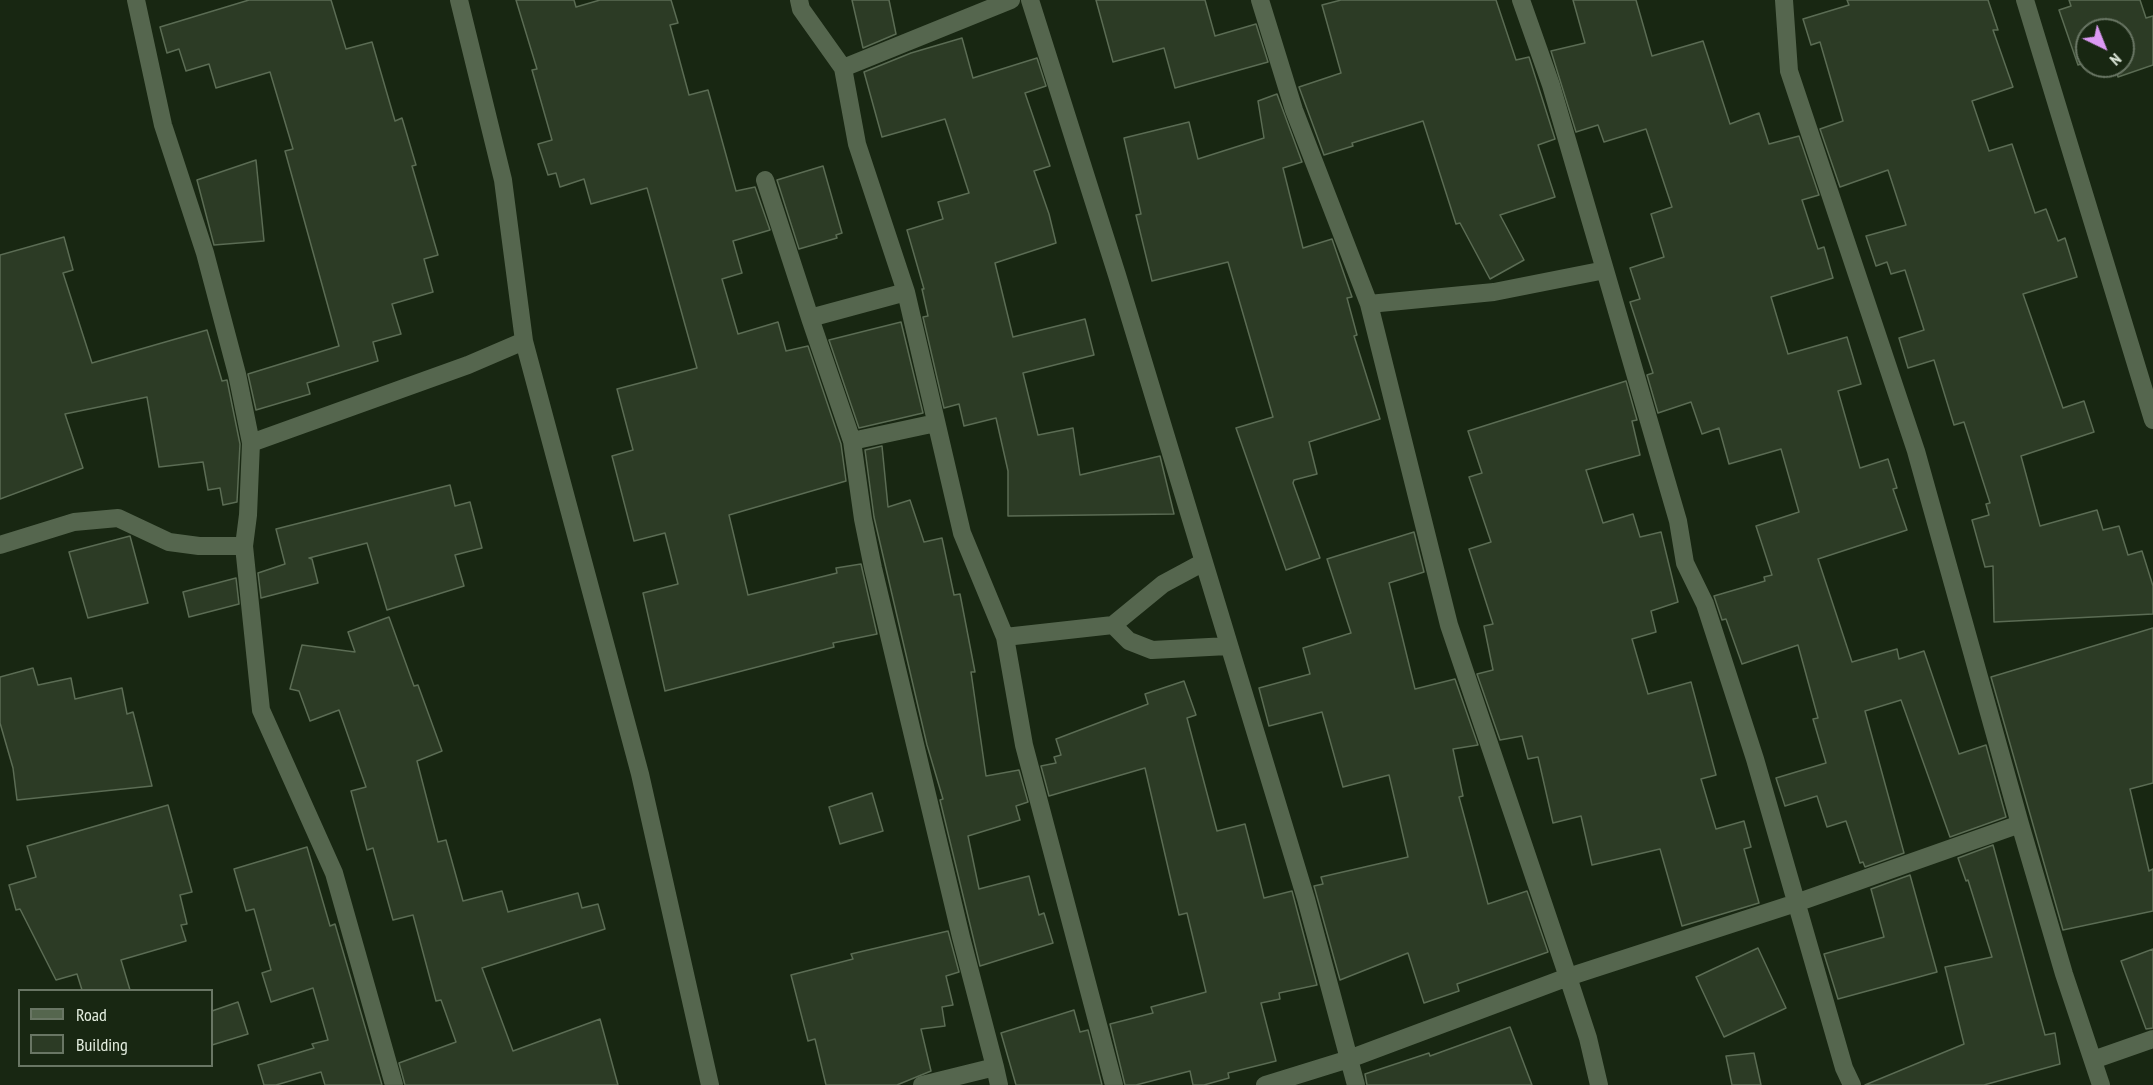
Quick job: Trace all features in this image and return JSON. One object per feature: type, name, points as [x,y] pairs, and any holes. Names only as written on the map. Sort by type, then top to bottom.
[{"type":"street","points":[[136,0],[163,125],[205,253],[237,374],[251,443],[248,515],[244,546],[261,710],[334,873],[394,1085]]},
{"type":"street","points":[[459,0],[503,180],[524,341],[640,774],[710,1085]]},
{"type":"street","points":[[799,0],[801,9],[843,68],[856,144],[906,292],[962,533],[1005,637],[1024,745],[1114,1085]]},
{"type":"street","points":[[843,68],[1011,0]]},
{"type":"street","points":[[1030,0],[1117,275],[1202,563],[1306,899],[1356,1085]]},
{"type":"street","points":[[1260,0],[1294,110],[1369,304],[1449,625],[1588,1038],[1599,1085]]},
{"type":"street","points":[[1521,0],[1551,85],[1605,270],[1678,521],[1685,563],[1705,604],[1755,759],[1844,1068],[1852,1085]]},
{"type":"street","points":[[1784,0],[1789,71],[1916,451],[2020,824],[2064,974],[2101,1085]]},
{"type":"street","points":[[2025,0],[2153,420]]},
{"type":"street","points":[[765,180],[852,441],[862,519],[873,568],[961,937],[999,1085]]},
{"type":"street","points":[[1369,304],[1494,292],[1605,270]]},
{"type":"street","points":[[810,318],[906,292]]},
{"type":"street","points":[[251,443],[468,365],[524,341]]},
{"type":"street","points":[[852,441],[936,423]]},
{"type":"street","points":[[0,544],[74,522],[118,518],[169,542],[199,546],[244,546]]},
{"type":"street","points":[[1005,637],[1113,625],[1163,584],[1202,563]]},
{"type":"street","points":[[1113,625],[1129,641],[1152,650],[1228,646]]},
{"type":"street","points":[[1265,1085],[1349,1059],[1568,977],[1796,903],[2020,824]]},
{"type":"street","points":[[2092,1060],[2153,1039]]},
{"type":"street","points":[[922,1085],[994,1067]]},
{"type":"building","points":[[249,0],[331,0],[346,49],[372,42],[395,121],[402,118],[416,165],[412,166],[438,255],[424,259],[433,292],[392,304],[401,334],[373,342],[378,361],[307,383],[310,394],[256,410],[248,374],[339,346],[285,151],[293,149],[270,72],[216,88],[209,64],[186,71],[179,49],[167,53],[160,27]]},
{"type":"building","points":[[516,0],[574,0],[576,7],[600,0],[671,0],[678,23],[670,25],[689,95],[708,90],[736,191],[755,187],[770,230],[733,241],[742,273],[722,279],[738,334],[778,322],[786,351],[808,346],[841,444],[846,481],[729,515],[748,595],[837,573],[836,568],[861,564],[877,634],[833,643],[834,647],[665,691],[643,593],[678,584],[665,533],[634,541],[612,456],[633,450],[617,389],[697,368],[647,188],[591,204],[584,179],[560,187],[556,173],[548,175],[538,144],[552,140],[532,70],[537,69]]},
{"type":"building","points":[[852,0],[889,0],[896,34],[863,48]]},
{"type":"building","points":[[1096,0],[1205,0],[1215,36],[1256,24],[1268,62],[1175,88],[1164,48],[1113,62]]},
{"type":"building","points":[[1341,0],[1496,0],[1516,60],[1529,57],[1555,139],[1538,145],[1555,197],[1500,215],[1524,260],[1490,279],[1460,223],[1456,224],[1423,121],[1352,143],[1353,146],[1324,155],[1299,87],[1341,73],[1322,5]]},
{"type":"building","points":[[1573,0],[1636,0],[1652,56],[1703,41],[1730,124],[1759,113],[1769,144],[1799,136],[1819,195],[1802,200],[1818,249],[1824,247],[1833,278],[1771,297],[1788,354],[1847,337],[1861,384],[1838,391],[1860,468],[1888,459],[1897,488],[1893,489],[1907,530],[1818,559],[1852,662],[1897,649],[1899,659],[1924,651],[1959,754],[1986,745],[2006,817],[1950,837],[1901,700],[1865,711],[1904,853],[1865,867],[1863,862],[1860,863],[1846,821],[1827,827],[1817,796],[1785,806],[1776,778],[1826,763],[1813,719],[1818,718],[1798,645],[1742,664],[1726,619],[1722,620],[1714,596],[1765,581],[1764,577],[1772,575],[1756,526],[1799,512],[1781,449],[1729,464],[1719,428],[1702,434],[1691,402],[1658,413],[1647,375],[1653,373],[1630,302],[1640,299],[1630,268],[1664,257],[1651,214],[1672,207],[1646,129],[1604,142],[1598,125],[1576,132],[1551,51],[1585,43]]},
{"type":"building","points":[[1847,0],[1988,0],[1998,30],[1993,30],[2013,87],[1972,101],[1989,151],[2012,144],[2035,213],[2046,209],[2058,241],[2065,238],[2077,277],[2023,294],[2063,408],[2084,401],[2094,432],[2021,456],[2040,526],[2097,510],[2103,530],[2119,526],[2128,555],[2142,551],[2153,586],[2153,614],[1994,622],[1993,566],[1985,567],[1972,520],[1989,515],[1986,504],[1990,503],[1964,422],[1954,425],[1934,360],[1908,368],[1899,338],[1924,330],[1905,270],[1891,274],[1887,262],[1876,266],[1866,236],[1906,225],[1888,170],[1840,187],[1820,129],[1843,121],[1820,42],[1811,45],[1803,19],[1849,5]]},
{"type":"building","points":[[2069,0],[2140,0],[2146,18],[2153,16],[2153,65],[2135,71],[2135,18],[2075,18],[2075,56],[2059,10],[2071,6]]},
{"type":"building","points":[[962,38],[973,78],[1037,58],[1046,86],[1025,93],[1050,166],[1034,171],[1056,243],[995,263],[1013,337],[1085,319],[1094,355],[1023,373],[1038,435],[1073,428],[1080,475],[1160,456],[1174,514],[1008,516],[1008,471],[996,418],[964,426],[959,404],[944,408],[923,317],[928,316],[922,289],[924,289],[907,230],[943,219],[938,202],[969,193],[945,119],[882,137],[864,72],[911,53]]},
{"type":"building","points":[[1277,94],[1302,162],[1283,168],[1303,248],[1332,239],[1352,297],[1347,298],[1357,335],[1354,336],[1380,419],[1309,442],[1317,474],[1294,480],[1293,483],[1320,558],[1286,570],[1236,428],[1273,417],[1228,262],[1152,281],[1136,215],[1141,214],[1124,138],[1189,122],[1198,159],[1264,138],[1258,101]]},
{"type":"building","points":[[256,160],[264,241],[214,245],[197,180]]},
{"type":"building","points":[[823,166],[842,233],[836,235],[837,238],[799,249],[777,180]]},
{"type":"building","points":[[64,237],[73,270],[63,273],[92,363],[207,330],[222,381],[227,380],[240,444],[237,502],[223,505],[220,488],[208,490],[203,462],[159,467],[147,397],[65,414],[83,468],[0,499],[0,255]]},
{"type":"building","points":[[901,322],[923,413],[859,428],[829,340]]},
{"type":"building","points":[[1626,381],[1637,420],[1632,421],[1640,455],[1586,470],[1603,523],[1633,514],[1640,537],[1661,532],[1678,602],[1651,611],[1656,632],[1632,639],[1648,694],[1691,682],[1716,775],[1701,779],[1716,829],[1744,821],[1751,847],[1744,849],[1759,903],[1682,926],[1660,849],[1592,865],[1581,816],[1553,823],[1538,757],[1528,759],[1522,736],[1500,740],[1477,674],[1493,670],[1484,626],[1493,624],[1469,549],[1491,542],[1469,477],[1482,473],[1468,431]]},
{"type":"building","points":[[882,446],[888,507],[910,500],[924,542],[942,538],[954,595],[960,594],[975,672],[971,672],[986,776],[1019,770],[1028,802],[1016,806],[1020,820],[968,836],[979,889],[1029,876],[1039,915],[1044,913],[1053,943],[980,966],[940,800],[943,799],[927,745],[874,517],[865,450]]},
{"type":"building","points":[[450,485],[455,506],[470,502],[482,548],[455,555],[464,586],[387,610],[367,543],[309,558],[312,559],[318,583],[261,598],[258,573],[285,564],[276,529]]},
{"type":"building","points":[[1414,532],[1424,572],[1389,583],[1415,689],[1455,679],[1478,745],[1453,749],[1463,796],[1459,797],[1488,904],[1527,891],[1548,952],[1457,984],[1459,991],[1424,1003],[1408,953],[1340,980],[1314,886],[1323,884],[1321,877],[1408,857],[1389,775],[1343,787],[1322,712],[1269,726],[1259,688],[1310,674],[1303,648],[1351,633],[1327,559]]},
{"type":"building","points":[[130,536],[148,603],[88,618],[69,552]]},
{"type":"building","points":[[236,578],[239,604],[189,617],[183,592]]},
{"type":"building","points":[[389,617],[414,686],[418,685],[442,751],[417,761],[438,842],[446,840],[463,901],[502,891],[508,912],[578,893],[582,908],[598,904],[605,929],[482,968],[513,1051],[600,1019],[618,1085],[405,1085],[399,1063],[456,1042],[441,1000],[436,1001],[413,915],[393,920],[373,848],[367,850],[351,791],[366,787],[339,710],[310,721],[299,691],[290,689],[302,645],[355,652],[348,632]]},
{"type":"building","points":[[2153,628],[2153,783],[2130,789],[2149,871],[2153,869],[2153,911],[2063,930],[1991,677]]},
{"type":"building","points":[[33,668],[38,685],[71,678],[75,699],[122,688],[127,714],[133,712],[152,786],[17,800],[13,768],[0,723],[0,677]]},
{"type":"building","points":[[1184,681],[1196,715],[1187,718],[1217,831],[1245,824],[1264,898],[1292,891],[1317,985],[1279,993],[1280,999],[1261,1003],[1276,1061],[1228,1073],[1229,1078],[1204,1085],[1193,1085],[1190,1071],[1136,1085],[1125,1085],[1110,1024],[1153,1013],[1151,1007],[1206,992],[1187,913],[1179,915],[1145,768],[1049,796],[1041,766],[1056,763],[1054,757],[1061,755],[1056,739],[1148,704],[1145,694]]},
{"type":"building","points":[[872,793],[883,831],[840,844],[829,807]]},
{"type":"building","points":[[168,805],[192,892],[180,895],[187,924],[181,925],[186,941],[121,960],[130,989],[82,989],[77,974],[56,980],[20,909],[16,910],[9,885],[36,877],[27,846]]},
{"type":"building","points":[[1993,845],[2045,1035],[2055,1033],[2060,1064],[1984,1085],[1865,1085],[1964,1044],[1945,967],[1992,957],[1968,880],[1966,881],[1958,858]]},
{"type":"building","points":[[307,847],[330,926],[335,924],[382,1085],[325,1085],[321,1072],[276,1085],[264,1085],[258,1065],[314,1048],[312,1044],[328,1040],[313,988],[271,1002],[262,973],[271,970],[254,909],[246,911],[234,869]]},
{"type":"building","points":[[1910,875],[1937,972],[1838,999],[1824,954],[1884,937],[1871,889]]},
{"type":"building","points":[[948,931],[959,972],[946,976],[953,1005],[942,1007],[945,1026],[921,1029],[931,1071],[897,1085],[826,1085],[815,1039],[808,1041],[791,975],[853,959],[851,954]]},
{"type":"building","points":[[1758,948],[1786,1008],[1724,1037],[1696,977]]},
{"type":"building","points":[[2153,949],[2153,1028],[2146,1029],[2121,961]]},
{"type":"building","points":[[238,1002],[248,1034],[213,1045],[213,1011]]},
{"type":"building","points":[[1074,1010],[1080,1032],[1088,1030],[1102,1085],[1016,1085],[1001,1033]]},
{"type":"building","points":[[1510,1027],[1532,1085],[1367,1085],[1365,1074],[1429,1053],[1430,1056]]},
{"type":"building","points":[[1754,1053],[1761,1085],[1732,1085],[1726,1056]]}]
